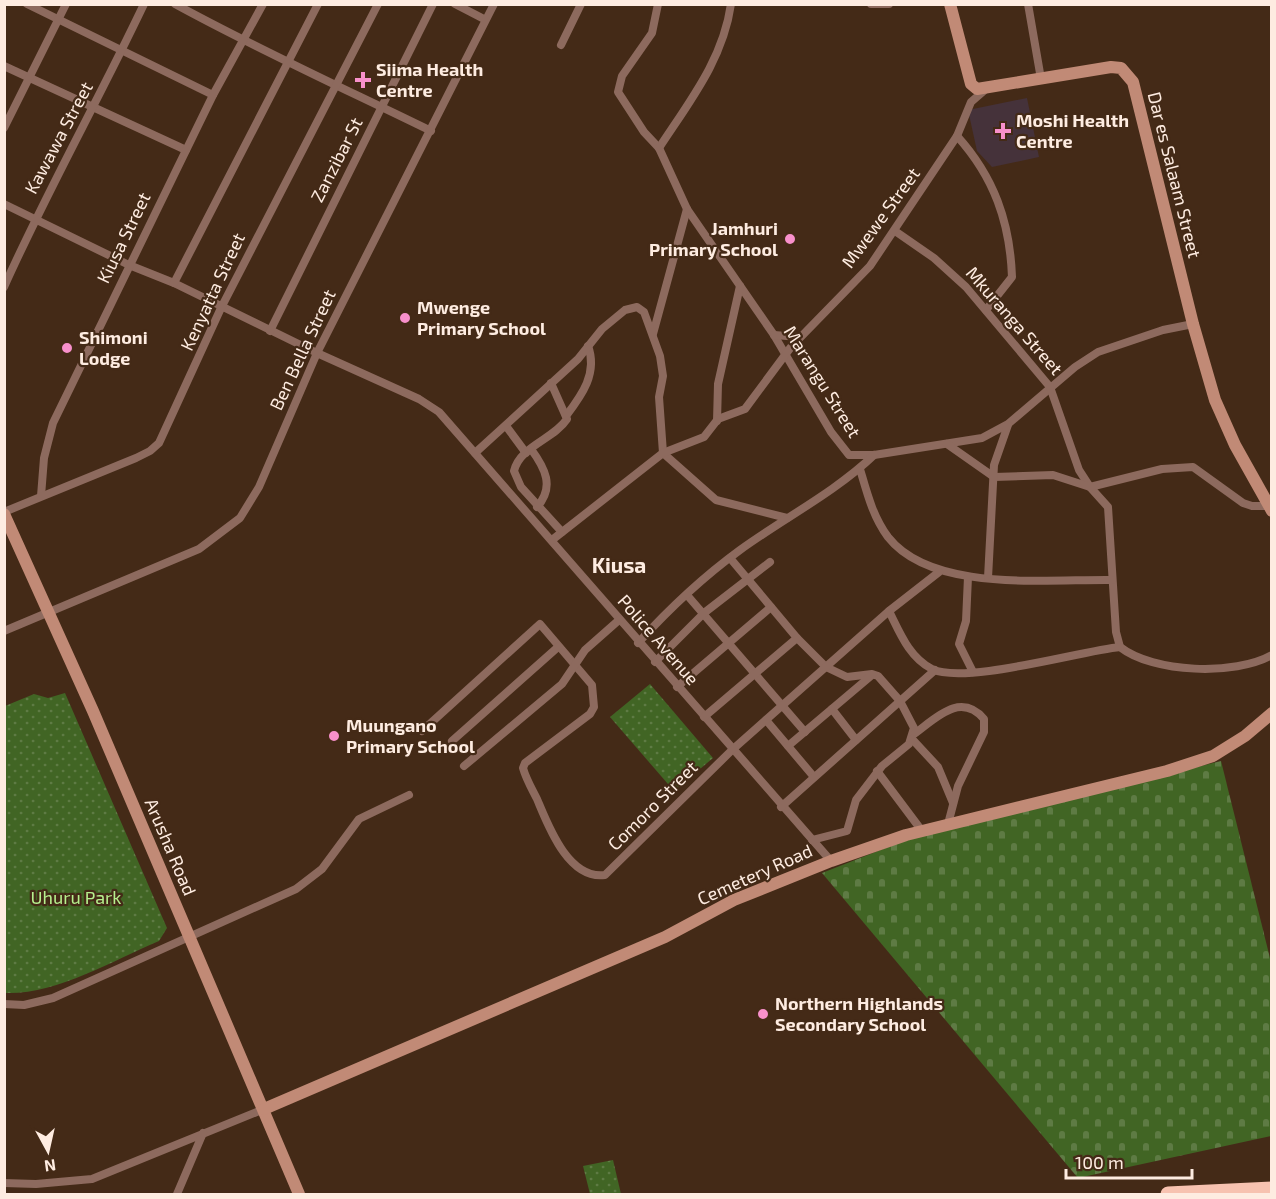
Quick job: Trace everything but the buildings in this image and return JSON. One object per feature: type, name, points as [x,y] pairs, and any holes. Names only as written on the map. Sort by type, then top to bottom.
[{"type":"highway","points":[[1168,1194],[1272,1189]]},
{"type":"main road","points":[[950,4],[971,84],[977,88],[986,89]]},
{"type":"main road","name":"Dar es Salaam Street","points":[[986,89],[1111,67],[1121,68],[1133,82],[1192,324],[1226,428],[1270,509]]},
{"type":"main road","name":"Arusha Road","points":[[4,513],[299,1194]]},
{"type":"main road","name":"Cemetery Road","points":[[264,1109],[665,937],[734,900],[831,861],[922,831],[1146,776],[1213,756],[1245,736],[1272,713]]},
{"type":"street","points":[[27,4],[213,95]]},
{"type":"street","points":[[4,128],[66,4]]},
{"type":"street","name":"Kawawa Street","points":[[4,287],[34,220],[95,106],[144,4]]},
{"type":"street","points":[[175,4],[245,42],[291,61],[431,131]]},
{"type":"street","name":"Kiusa Street","points":[[41,496],[44,458],[53,423],[213,95],[245,42],[263,4]]},
{"type":"street","points":[[174,283],[291,61],[318,4]]},
{"type":"street","name":"Kenyatta Street","points":[[4,513],[150,452],[159,443],[221,308],[378,4]]},
{"type":"street","name":"Zanzibar St","points":[[270,331],[433,4]]},
{"type":"street","points":[[455,4],[484,19]]},
{"type":"street","name":"Ben Bella Street","points":[[4,632],[200,549],[240,518],[259,487],[316,353],[431,131],[484,19],[494,4]]},
{"type":"street","points":[[561,45],[581,4]]},
{"type":"street","name":"Marangu Street","points":[[658,4],[652,33],[622,76],[618,88],[622,100],[644,132],[659,148],[687,209],[774,335],[845,451],[854,456],[874,455],[982,438],[1008,424],[1050,387],[1098,352],[1163,330],[1192,324]]},
{"type":"street","points":[[659,148],[712,65],[725,34],[731,4]]},
{"type":"street","points":[[871,4],[889,4]]},
{"type":"street","points":[[1028,4],[1041,79]]},
{"type":"street","points":[[4,66],[95,106],[186,150]]},
{"type":"street","name":"Mwewe Street","points":[[552,540],[663,453],[704,437],[717,421],[745,409],[800,337],[870,266],[957,136],[971,102],[986,89]]},
{"type":"street","points":[[957,136],[970,150],[996,191],[1008,238],[1012,277],[986,310]]},
{"type":"street","name":"Police Avenue","points":[[4,204],[129,265],[174,283],[316,353],[420,399],[439,412],[552,540],[638,643],[831,861]]},
{"type":"street","points":[[653,334],[687,209]]},
{"type":"street","name":"Mkuranga Street","points":[[895,231],[951,273],[986,310],[1050,387],[1079,470],[1090,488],[1108,507],[1112,580],[1120,647]]},
{"type":"street","points":[[717,421],[718,384],[740,286]]},
{"type":"street","points":[[475,453],[551,383],[588,346],[602,328],[631,308],[639,308],[644,312],[653,334],[663,372],[659,397],[663,453],[717,500],[787,518]]},
{"type":"street","points":[[774,335],[800,337]]},
{"type":"street","points":[[562,532],[537,507],[515,477],[516,463],[528,451],[561,427],[592,373],[592,360],[588,346]]},
{"type":"street","points":[[551,383],[567,417]]},
{"type":"street","points":[[988,579],[996,455],[1008,424]]},
{"type":"street","points":[[506,426],[547,477],[545,497],[537,507]]},
{"type":"street","points":[[947,444],[994,477],[1053,476],[1090,488],[1137,474],[1185,465],[1193,467],[1220,484],[1243,503],[1270,509]]},
{"type":"street","points":[[638,643],[687,595],[730,558],[860,470],[874,455]]},
{"type":"street","points":[[860,470],[873,512],[890,539],[939,572],[988,579],[1112,580]]},
{"type":"street","points":[[730,558],[797,638],[826,667],[852,678],[872,674],[882,680],[900,701],[912,723],[913,736],[938,767],[953,804]]},
{"type":"street","points":[[655,662],[704,613],[770,562]]},
{"type":"street","name":"Comoro Street","points":[[574,667],[594,690],[592,711],[525,763],[523,768],[549,831],[575,865],[588,874],[604,875],[613,869],[732,750],[889,611],[939,572]]},
{"type":"street","points":[[968,577],[967,615],[959,644],[972,672]]},
{"type":"street","points":[[687,595],[805,732]]},
{"type":"street","points":[[677,687],[771,607]]},
{"type":"street","points":[[889,611],[912,653],[934,670],[972,672],[995,670],[1120,647],[1138,658],[1185,668],[1236,666],[1272,655]]},
{"type":"street","points":[[464,766],[562,684],[585,650],[619,620]]},
{"type":"street","points":[[422,731],[540,624],[574,667]]},
{"type":"street","points":[[704,717],[797,638]]},
{"type":"street","points":[[452,741],[558,647]]},
{"type":"street","points":[[782,807],[934,670]]},
{"type":"street","points":[[788,746],[872,674]]},
{"type":"street","points":[[812,840],[847,831],[854,804],[877,771],[913,736],[954,707],[972,710],[984,718],[984,732],[968,761],[948,824]]},
{"type":"street","points":[[832,709],[856,740]]},
{"type":"street","points":[[766,720],[814,777]]},
{"type":"street","points":[[877,771],[922,831]]},
{"type":"street","points":[[4,1004],[24,1005],[52,998],[304,885],[322,868],[359,819],[409,795]]},
{"type":"street","points":[[4,1183],[56,1184],[92,1179],[264,1109]]},
{"type":"street","points":[[177,1194],[203,1133]]},
{"type":"street","points":[[56,1184],[60,1194]]},
{"type":"shaded area","name":"Moshi Health Centre","points":[[1027,98],[1039,157],[992,167],[977,151],[968,110]]},
{"type":"green space","points":[[650,684],[713,758],[674,791],[610,717]]},
{"type":"green space","name":"Uhuru Park","points":[[65,693],[167,928],[159,941],[83,975],[44,989],[5,993],[5,706],[34,694],[48,698]]},
{"type":"green space","points":[[1221,761],[1271,962],[1271,1136],[1078,1178],[822,873],[906,840]]},
{"type":"green space","points":[[613,1160],[621,1194],[590,1194],[583,1166]]},
{"type":"place","name":"Siima Health Centre","points":[[363,80]]},
{"type":"place","name":"Moshi Health Centre","points":[[1003,131]]},
{"type":"place","name":"Jamhuri Primary School","points":[[790,239]]},
{"type":"place","name":"Mwenge Primary School","points":[[405,318]]},
{"type":"place","name":"Shimoni Lodge","points":[[67,348]]},
{"type":"place","name":"Muungano Primary School","points":[[334,736]]},
{"type":"place","name":"Northern Highlands Secondary School","points":[[763,1014]]},
{"type":"district","name":"Kiusa","points":[[619,566]]}]
